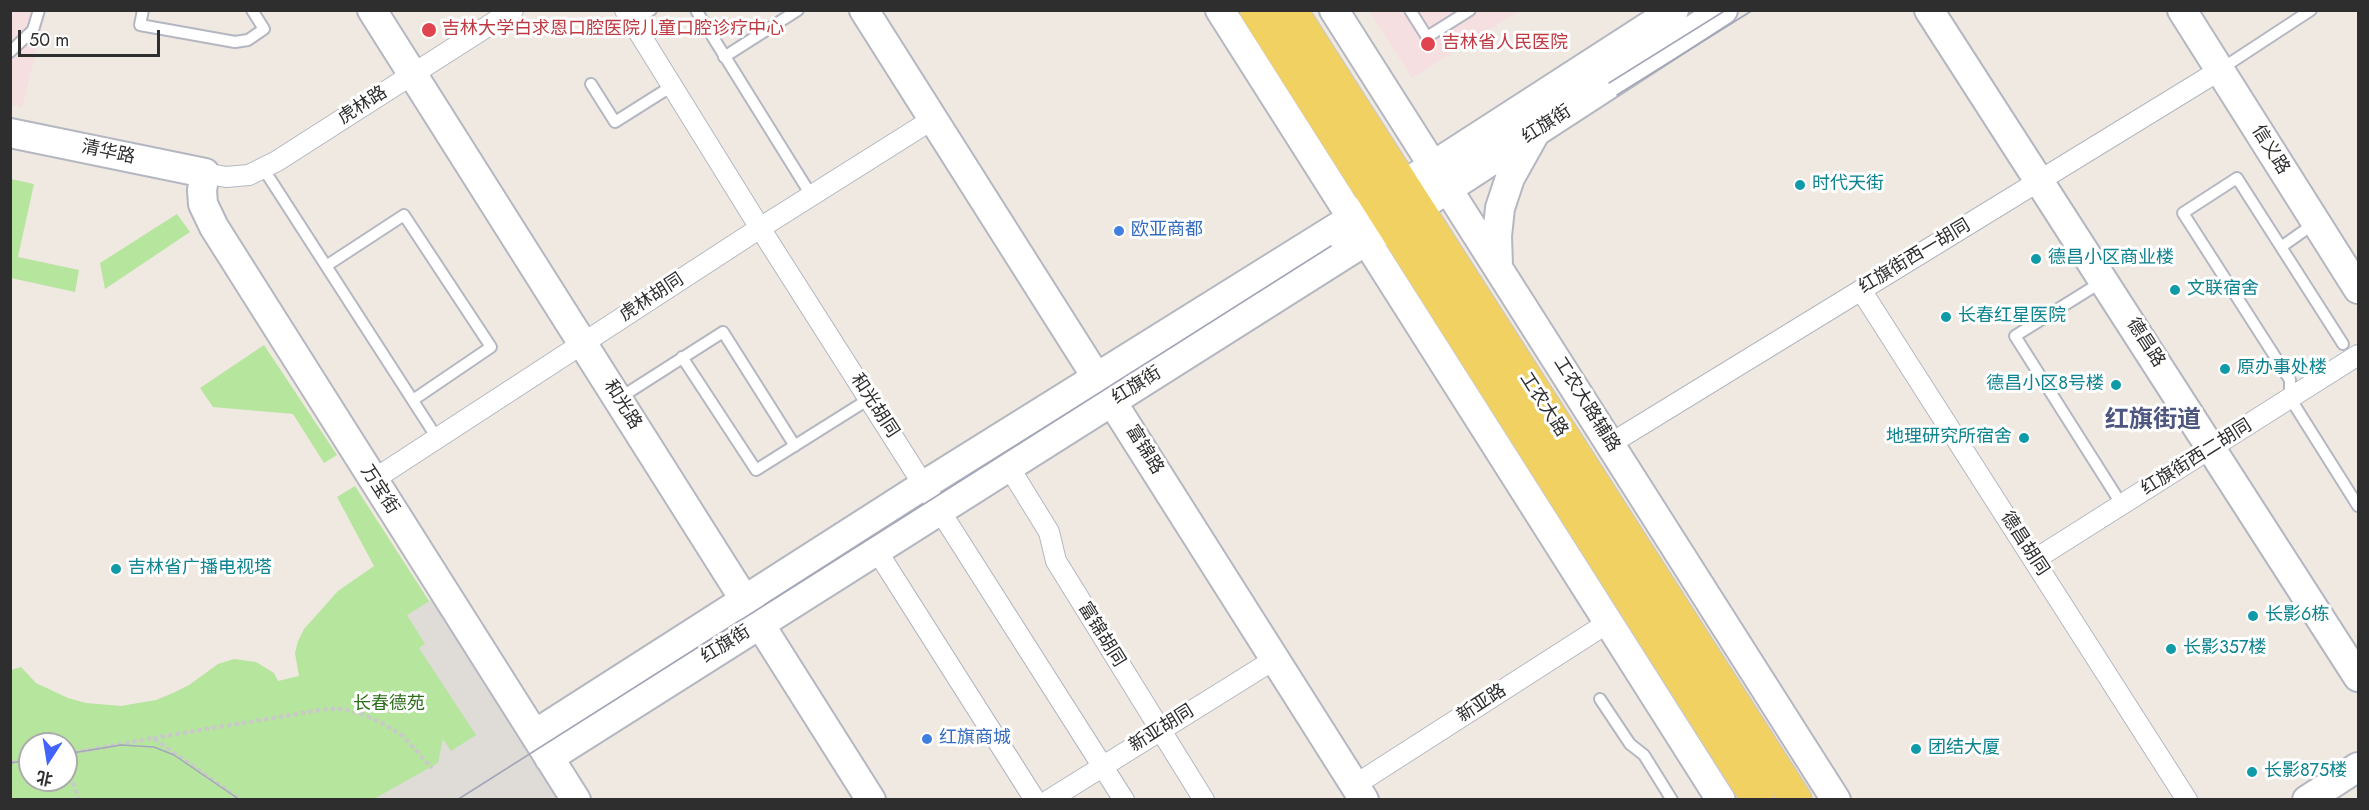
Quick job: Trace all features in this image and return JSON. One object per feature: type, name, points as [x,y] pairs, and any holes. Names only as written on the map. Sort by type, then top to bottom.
[{"type":"main road","name":"工农大路","points":[[1256,10],[1758,800]]},
{"type":"main road","name":"工农大路","points":[[1291,10],[1384,213],[1796,800]]},
{"type":"street","name":"和光路","points":[[372,10],[871,800]]},
{"type":"street","name":"虎林路","points":[[205,173],[226,177],[249,175],[263,168],[513,10]]},
{"type":"street","name":"富锦路","points":[[864,10],[1360,792]]},
{"type":"street","points":[[1220,10],[1384,213],[1609,622],[1721,800]]},
{"type":"street","name":"工农大路辅路","points":[[1334,10],[1836,800]]},
{"type":"street","name":"红旗街","points":[[542,746],[745,599],[924,485],[1097,376],[1384,213],[1440,178],[1674,10]]},
{"type":"street","name":"红旗街","points":[[1440,178],[1536,132],[1723,10]]},
{"type":"street","name":"德昌路","points":[[1929,10],[2358,677]]},
{"type":"street","name":"信义路","points":[[2182,10],[2358,289]]},
{"type":"street","name":"和光胡同","points":[[629,16],[760,228],[1124,800]]},
{"type":"street","name":"红旗街西一胡同","points":[[1610,444],[2220,70]]},
{"type":"street","name":"虎林胡同","points":[[373,480],[811,195],[933,119]]},
{"type":"street","points":[[1498,266],[1497,236],[1500,208],[1510,178],[1536,132]]},
{"type":"street","name":"清华路","points":[[10,133],[205,173]]},
{"type":"street","name":"万宝街","points":[[205,173],[202,204],[207,215],[576,800]]},
{"type":"street","name":"红旗街","points":[[542,746],[760,624],[877,551],[1113,401],[1384,213]]},
{"type":"street","name":"德昌胡同","points":[[1861,290],[2187,800]]},
{"type":"street","name":"红旗街西二胡同","points":[[2034,560],[2290,398],[2351,350]]},
{"type":"street","name":"富锦胡同","points":[[1009,467],[1049,532],[1056,561],[1204,800]]},
{"type":"street","points":[[877,551],[1035,800]]},
{"type":"street","name":"新亚路","points":[[1360,792],[1609,622]]},
{"type":"street","name":"新亚胡同","points":[[1049,800],[1275,658]]},
{"type":"street","points":[[2307,800],[2358,767]]},
{"type":"lane","points":[[10,52],[33,30],[39,10]]},
{"type":"lane","points":[[143,10],[140,26],[235,42],[248,40],[264,29],[252,10]]},
{"type":"lane","points":[[629,16],[651,10]]},
{"type":"lane","points":[[696,10],[811,195]]},
{"type":"lane","points":[[724,57],[798,10]]},
{"type":"lane","points":[[1410,10],[1427,37],[1470,10]]},
{"type":"lane","points":[[2220,70],[2311,10]]},
{"type":"lane","points":[[591,84],[615,122],[672,86]]},
{"type":"lane","points":[[263,168],[437,438]]},
{"type":"lane","points":[[2351,350],[2237,178],[2183,213],[2290,380],[2290,398],[2358,506]]},
{"type":"lane","points":[[326,266],[404,215],[491,347],[413,399]]},
{"type":"lane","points":[[2281,247],[2316,222]]},
{"type":"lane","points":[[2104,280],[2016,336],[2122,505]]},
{"type":"lane","points":[[618,399],[723,332],[795,446]]},
{"type":"lane","points":[[682,357],[756,470],[870,399]]},
{"type":"lane","points":[[1600,699],[1630,744],[1644,755],[1672,800]]},
{"type":"path","points":[[78,751],[326,709],[343,709],[382,723],[403,736],[432,768]]},
{"type":"path","points":[[153,738],[241,800]]},
{"type":"shaded area","points":[[10,11],[46,11],[22,107],[11,105]]},
{"type":"shaded area","name":"吉林省人民医院","points":[[1369,11],[1519,11],[1412,78]]},
{"type":"shaded area","points":[[433,599],[559,799],[372,800],[438,763],[443,739],[451,751],[476,735],[419,648],[425,644],[407,615]]},
{"type":"green space","points":[[11,179],[34,184],[18,257],[79,270],[75,292],[11,278]]},
{"type":"green space","points":[[177,214],[190,232],[105,289],[100,263]]},
{"type":"green space","points":[[264,345],[337,455],[324,463],[293,414],[213,407],[200,388]]},
{"type":"green space","name":"长春德苑","points":[[355,486],[429,601],[433,599],[559,799],[11,800],[11,670],[21,667],[36,683],[68,698],[86,703],[121,706],[156,700],[173,693],[189,685],[218,664],[234,659],[256,662],[274,673],[278,681],[299,676],[295,653],[304,629],[338,591],[374,566],[337,497]]},
{"type":"tram line","points":[[1609,83],[1726,10]]},
{"type":"tram line","points":[[1617,95],[1753,10]]},
{"type":"tram line","points":[[457,800],[1331,246]]},
{"type":"tram line","points":[[78,752],[121,745],[154,747],[174,755],[240,800]]},
{"type":"tram line","points":[[10,763],[18,762]]},
{"type":"place","name":"吉林大学白求恩口腔医院儿童口腔诊疗中心","points":[[429,30]]},
{"type":"place","name":"吉林省人民医院","points":[[1428,44]]},
{"type":"place","name":"时代天街","points":[[1800,185]]},
{"type":"place","name":"欧亚商都","points":[[1119,231]]},
{"type":"place","name":"德昌小区商业楼","points":[[2036,259]]},
{"type":"place","name":"文联宿舍","points":[[2175,290]]},
{"type":"place","name":"长春红星医院","points":[[1946,317]]},
{"type":"place","name":"原办事处楼","points":[[2225,369]]},
{"type":"place","name":"德昌小区8号楼","points":[[2116,385]]},
{"type":"place","name":"地理研究所宿舍","points":[[2024,438]]},
{"type":"place","name":"吉林省广播电视塔","points":[[116,569]]},
{"type":"place","name":"长影6栋","points":[[2253,616]]},
{"type":"place","name":"长影357楼","points":[[2171,649]]},
{"type":"place","name":"红旗商城","points":[[927,739]]},
{"type":"place","name":"团结大厦","points":[[1916,749]]},
{"type":"place","name":"长影875楼","points":[[2252,772]]},
{"type":"district","name":"红旗街道","points":[[2153,421]]}]
